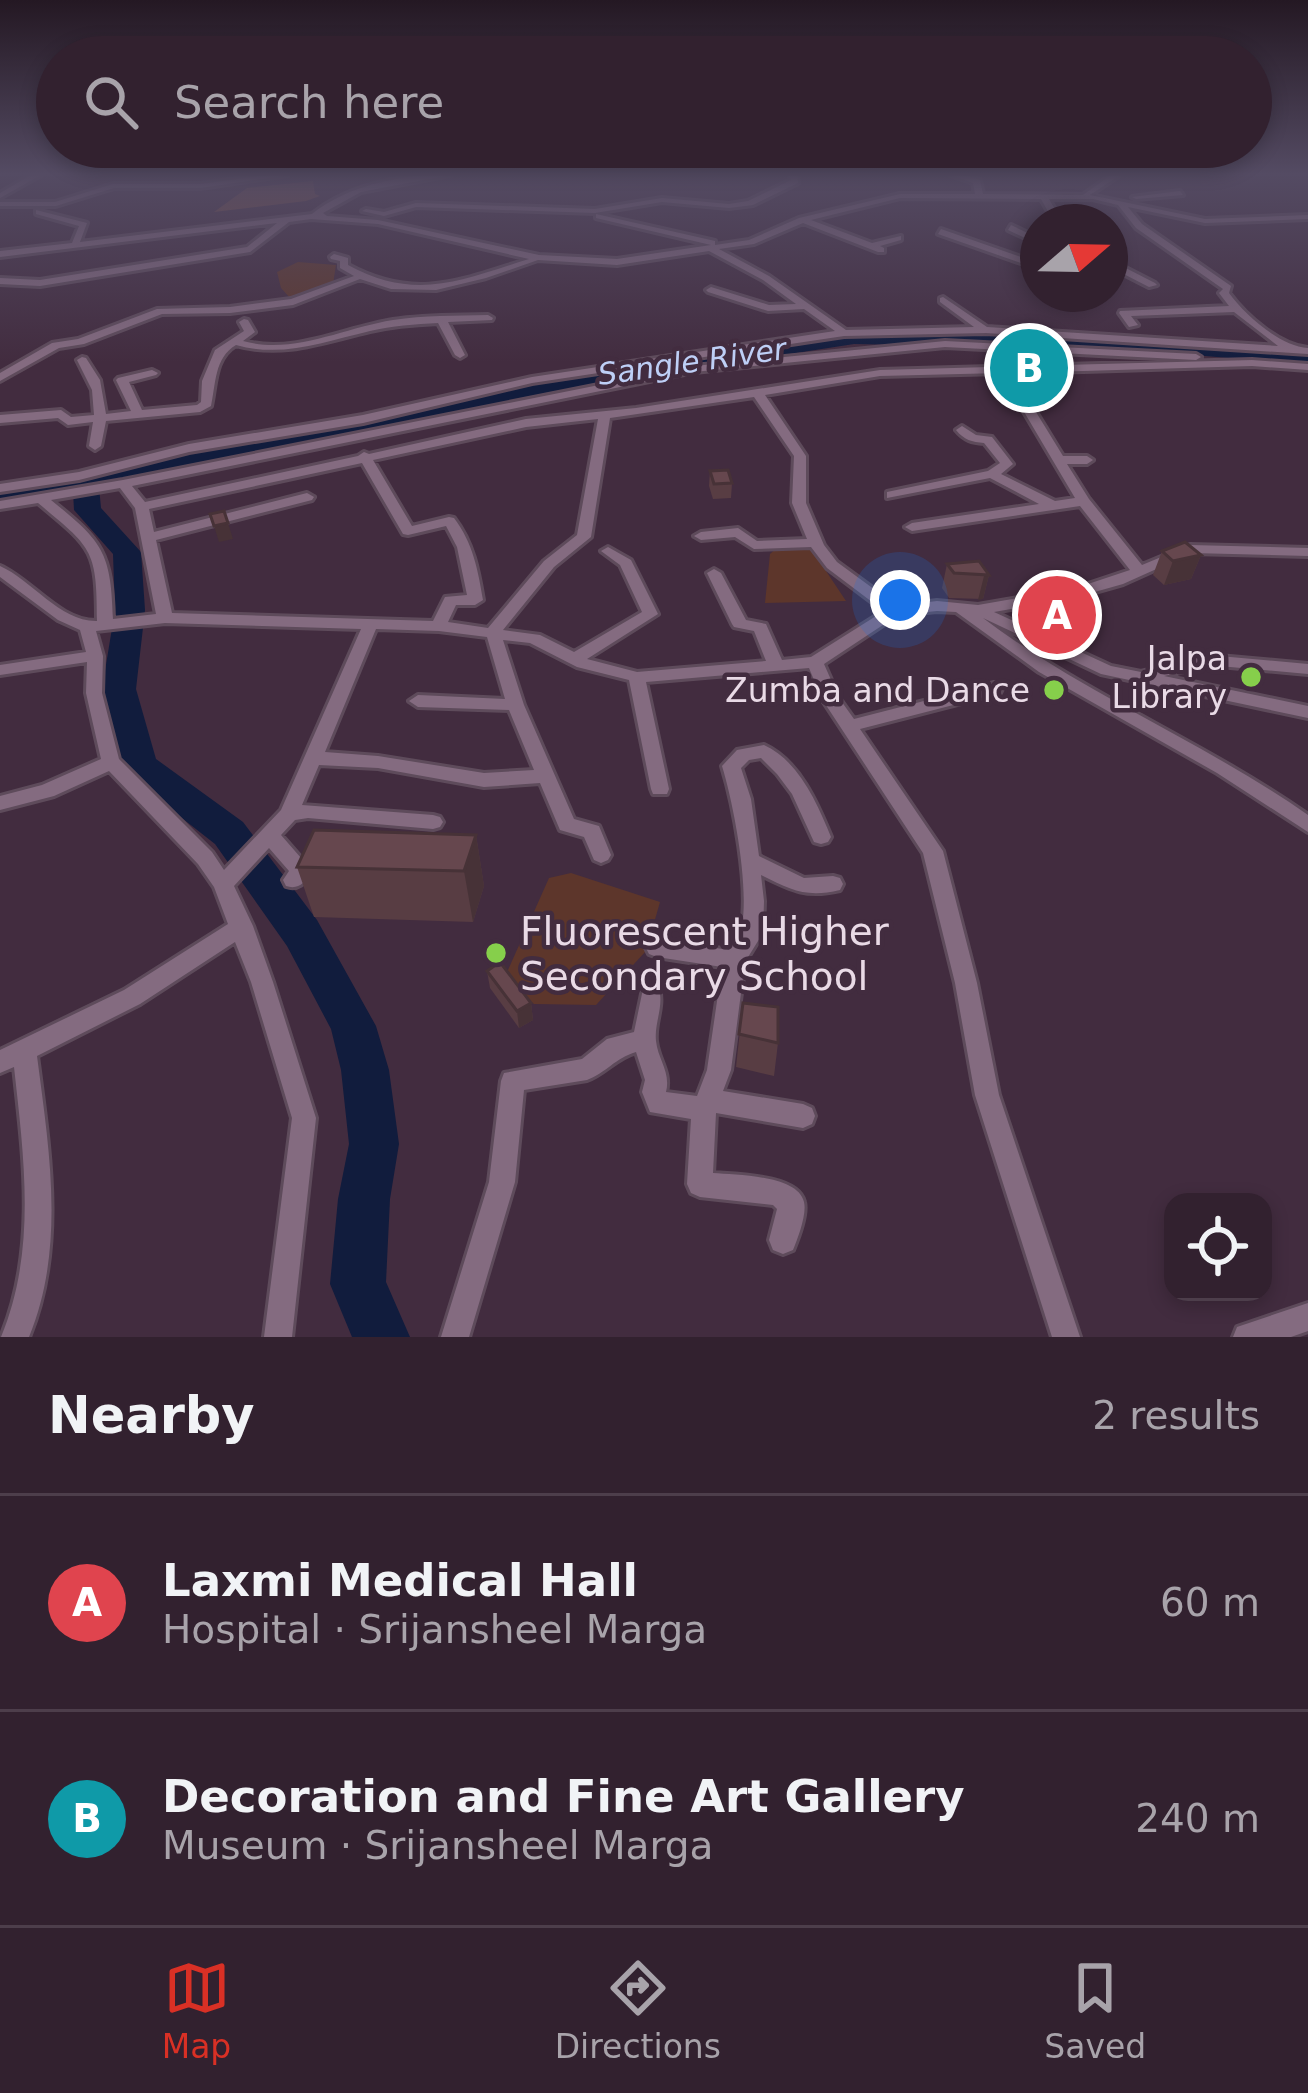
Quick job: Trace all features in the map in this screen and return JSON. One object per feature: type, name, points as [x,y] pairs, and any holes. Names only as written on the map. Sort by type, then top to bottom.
[{"type":"street","points":[[76,242],[78,237]]},
{"type":"street","points":[[0,254],[122,237]]},
{"type":"street","points":[[0,281],[40,283],[250,249],[265,237]]},
{"type":"street","points":[[447,237],[539,258],[616,262]]},
{"type":"street","points":[[690,237],[725,246]]},
{"type":"street","points":[[597,275],[605,265],[616,262],[762,237]]},
{"type":"street","points":[[848,237],[876,248],[898,238]]},
{"type":"street","points":[[956,237],[1020,260]]},
{"type":"street","points":[[1154,237],[1228,289],[1225,293],[1236,309],[1287,348]]},
{"type":"street","points":[[710,248],[844,333]]},
{"type":"street","points":[[334,257],[344,260],[343,266],[356,278],[387,289],[432,287],[539,258]]},
{"type":"street","points":[[1128,271],[1152,284]]},
{"type":"street","points":[[0,377],[56,345],[80,342],[160,311],[230,310],[293,302],[356,278]]},
{"type":"street","points":[[711,290],[760,307],[805,306]]},
{"type":"street","points":[[944,300],[986,330]]},
{"type":"street","points":[[1133,326],[1124,314],[1236,309]]},
{"type":"street","points":[[236,342],[253,350],[301,346],[386,324],[488,318]]},
{"type":"street","points":[[442,321],[460,356]]},
{"type":"street","points":[[0,418],[61,414],[68,421],[207,404],[208,381],[220,350],[250,332],[244,322]]},
{"type":"street","points":[[0,488],[79,476],[189,448],[363,419],[532,380],[844,333],[986,330],[1308,351]]},
{"type":"street","points":[[0,505],[106,488],[624,380],[828,353],[945,344],[1108,349],[1308,367]]},
{"type":"street","points":[[82,360],[96,376],[102,417],[95,446]]},
{"type":"street","points":[[142,507],[526,423],[880,373],[1252,363]]},
{"type":"street","points":[[1005,370],[1083,501],[1137,569]]},
{"type":"street","points":[[138,413],[122,380],[152,374]]},
{"type":"street","points":[[757,392],[800,456],[799,503],[817,543],[832,565],[895,611]]},
{"type":"street","points":[[494,632],[538,584],[549,564],[584,537],[605,414]]},
{"type":"street","points":[[892,495],[992,474],[1007,464],[988,440],[972,438],[962,430]]},
{"type":"street","points":[[364,456],[408,531],[449,521],[457,531],[468,556],[475,600],[450,600],[440,626]]},
{"type":"street","points":[[1059,460],[1088,460]]},
{"type":"street","points":[[992,474],[1059,505]]},
{"type":"street","points":[[124,484],[142,507],[157,618]]},
{"type":"street","points":[[148,538],[307,497]]},
{"type":"street","points":[[48,499],[97,545],[105,583],[96,625],[94,693],[111,762],[167,825],[230,877],[304,1118],[278,1337]]},
{"type":"street","points":[[936,542],[917,526],[1083,501]]},
{"type":"street","points":[[701,536],[738,532],[760,546],[817,543]]},
{"type":"street","points":[[0,571],[63,617],[96,625],[157,618],[440,626],[534,639],[575,659],[637,677],[815,662],[895,611],[924,606],[969,610],[1118,581],[1190,549],[1308,552]]},
{"type":"street","points":[[575,659],[650,614],[626,563],[608,551]]},
{"type":"street","points":[[713,573],[740,624],[760,627],[776,666]]},
{"type":"street","points":[[969,610],[1107,670],[1308,712]]},
{"type":"street","points":[[969,610],[1013,652],[1192,750],[1308,825]]},
{"type":"street","points":[[230,877],[290,814],[371,622]]},
{"type":"street","points":[[494,632],[514,705],[567,826],[592,831],[602,855]]},
{"type":"street","points":[[0,670],[95,656]]},
{"type":"street","points":[[1144,677],[1208,660],[1308,669]]},
{"type":"street","points":[[815,662],[850,726],[933,851],[966,983],[987,1095],[1066,1337]]},
{"type":"street","points":[[637,677],[660,788]]},
{"type":"street","points":[[850,726],[994,689]]},
{"type":"street","points":[[418,701],[514,705]]},
{"type":"street","points":[[783,1240],[792,1204],[778,1193],[700,1184],[706,1104],[719,1070],[734,960],[752,933],[742,800],[731,766],[743,755],[764,751],[777,760],[805,794],[821,837]]},
{"type":"street","points":[[313,758],[378,762],[484,780],[547,776]]},
{"type":"street","points":[[0,803],[47,791],[111,762]]},
{"type":"street","points":[[290,814],[308,811],[433,822]]},
{"type":"street","points":[[268,838],[301,872],[292,880]]},
{"type":"street","points":[[749,860],[802,886],[833,884]]},
{"type":"street","points":[[14,1337],[33,1276],[36,1223],[34,1138],[12,1055],[132,998],[242,926]]},
{"type":"street","points":[[657,948],[734,960]]},
{"type":"street","points":[[651,996],[644,1040],[659,1104],[706,1104],[802,1116]]},
{"type":"street","points":[[455,1337],[502,1182],[513,1081],[587,1069],[615,1047],[644,1040]]},
{"type":"street","points":[[1246,1337],[1308,1318]]},
{"type":"shaded area","points":[[298,262],[336,265],[333,284],[291,299],[281,288],[277,272]]},
{"type":"shaded area","points":[[808,544],[846,601],[765,603],[770,554],[779,546]]},
{"type":"shaded area","points":[[571,873],[660,902],[646,951],[596,1005],[534,1004],[504,979],[549,878]]},
{"type":"building","points":[[728,470],[732,483],[714,484],[710,471]]},
{"type":"building","points":[[224,511],[228,523],[214,526],[210,514]]},
{"type":"building","points":[[1185,542],[1201,555],[1173,561],[1162,551]]},
{"type":"building","points":[[979,561],[989,575],[954,573],[947,564]]},
{"type":"building","points":[[314,830],[476,835],[464,871],[297,867]]},
{"type":"building","points":[[500,962],[531,1003],[517,1011],[487,971]]},
{"type":"building","points":[[743,1003],[778,1007],[778,1043],[739,1034]]},
{"type":"waterway","name":"Sangle River","points":[[85,482],[582,379],[854,338],[1124,343],[1308,359]]},
{"type":"waterway","points":[[0,499],[85,482]]},
{"type":"waterway","points":[[85,482],[88,510],[127,552],[130,610],[119,689],[140,766],[229,833],[302,933],[353,1026],[365,1070],[374,1144],[364,1199],[358,1284],[381,1337]]},
{"type":"place","name":"Decoration and Fine Art Gallery","points":[[1029,368]]},
{"type":"place","name":"Laxmi Medical Hall","points":[[1057,615]]},
{"type":"place","name":"Jalpa Library","points":[[1251,677]]},
{"type":"place","name":"Zumba and Dance","points":[[1054,690]]},
{"type":"place","name":"Fluorescent Higher Secondary School","points":[[496,953]]}]
